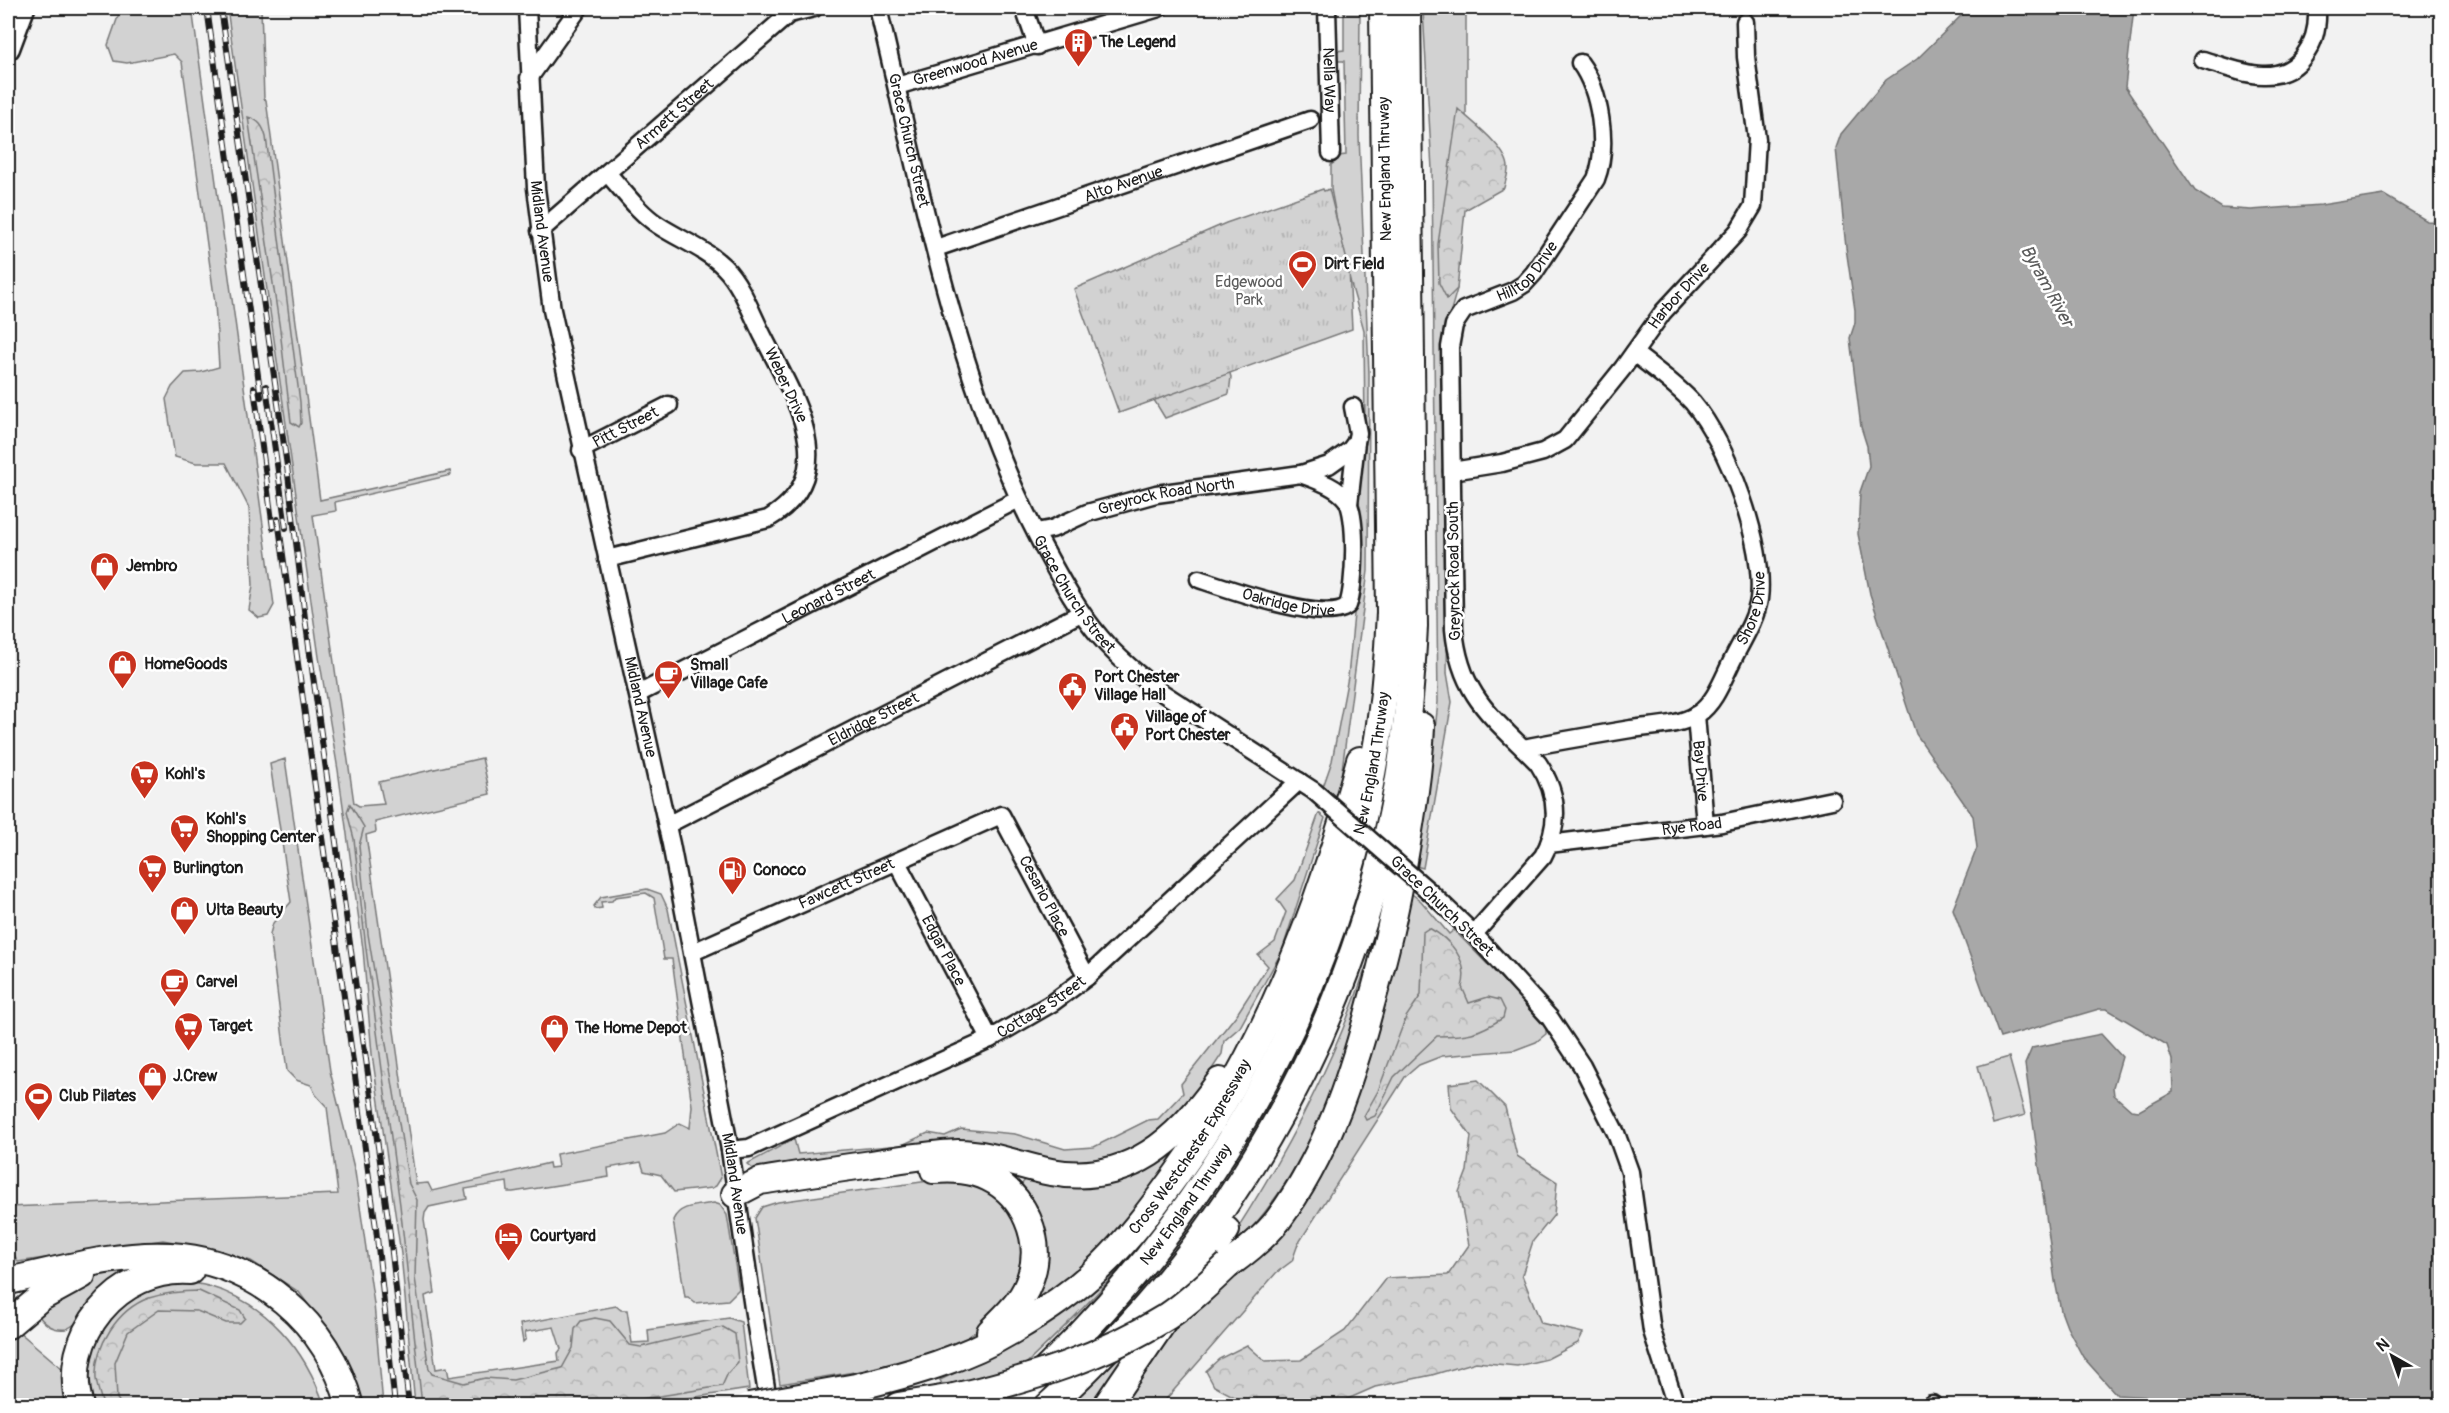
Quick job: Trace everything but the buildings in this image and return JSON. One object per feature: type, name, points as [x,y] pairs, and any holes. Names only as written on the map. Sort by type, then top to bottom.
[{"type":"highway","name":"New England Thruway","points":[[1007,1406],[1063,1353],[1145,1263],[1184,1214],[1219,1162],[1269,1074],[1325,950],[1351,869],[1371,783],[1388,655],[1390,571],[1383,8]]},
{"type":"highway","name":"New England Thruway","points":[[1048,1406],[1115,1340],[1202,1238],[1228,1201],[1295,1087],[1318,1042],[1346,974],[1382,856],[1392,815],[1407,726],[1414,626],[1407,8]]},
{"type":"highway","points":[[898,1406],[954,1397],[1035,1377],[1104,1351],[1170,1314],[1228,1266],[1268,1231],[1300,1187],[1328,1134],[1345,1095],[1390,932],[1416,788],[1421,728],[1414,626]]},
{"type":"highway","name":"Cross Westchester Expressway","points":[[749,1406],[856,1388],[921,1371],[979,1348],[1012,1331],[1051,1306],[1091,1275],[1127,1239],[1180,1169],[1226,1101],[1278,999],[1340,831],[1388,655]]},
{"type":"highway","points":[[735,1194],[760,1181],[946,1154],[990,1156],[1048,1171],[1074,1174],[1104,1171],[1127,1164],[1162,1146],[1187,1124],[1278,999]]},
{"type":"highway","points":[[1106,1406],[1250,1195],[1264,1168],[1295,1087]]},
{"type":"highway","points":[[735,1194],[755,1197],[950,1169],[977,1174],[999,1184],[1016,1199],[1024,1211],[1034,1237],[1034,1264],[1021,1299],[992,1330],[979,1348]]},
{"type":"highway","points":[[8,1325],[40,1298],[72,1279],[149,1256]]},
{"type":"highway","points":[[8,1281],[106,1260],[149,1256],[190,1258],[212,1263],[255,1280],[280,1296],[306,1320],[330,1354],[350,1406]]},
{"type":"highway","points":[[81,1406],[76,1384],[77,1364],[82,1343],[94,1318],[125,1287],[151,1275],[182,1271],[197,1272],[230,1281],[274,1308],[300,1332],[314,1353],[327,1376],[337,1406]]},
{"type":"main road","points":[[8,48],[23,8]]},
{"type":"street","name":"Midland Avenue","points":[[528,8],[529,78],[540,231],[552,310],[581,450],[667,825],[693,952],[730,1150],[735,1194],[770,1406]]},
{"type":"street","points":[[529,78],[579,8]]},
{"type":"street","name":"Armett Street","points":[[540,231],[789,14],[814,8]]},
{"type":"street","name":"Grace Church Street","points":[[878,8],[925,210],[966,357],[997,448],[1019,499],[1081,613],[1103,640],[1134,671],[1158,690],[1314,791],[1430,892],[1526,989],[1562,1034],[1582,1066],[1626,1156],[1634,1191],[1645,1287],[1653,1331],[1676,1406]]},
{"type":"street","points":[[1024,8],[1037,46]]},
{"type":"street","name":"Greenwood Avenue","points":[[897,86],[1159,8]]},
{"type":"street","name":"Nella Way","points":[[1328,8],[1331,153]]},
{"type":"street","points":[[2203,60],[2248,73],[2268,76],[2291,70],[2313,42],[2316,32],[2317,8]]},
{"type":"street","name":"Harbor Drive","points":[[1452,471],[1502,463],[1554,448],[1573,432],[1663,312],[1738,231],[1753,206],[1756,192],[1757,125],[1746,57],[1744,22]]},
{"type":"street","name":"Hilltop Drive","points":[[1452,471],[1450,347],[1458,317],[1472,305],[1513,291],[1524,284],[1534,273],[1600,170],[1601,132],[1595,91],[1580,63]]},
{"type":"street","name":"Alto Avenue","points":[[936,248],[1310,120]]},
{"type":"street","name":"Weber Drive","points":[[607,173],[656,224],[713,258],[732,276],[799,408],[805,424],[809,455],[798,492],[779,513],[768,519],[607,559]]},
{"type":"street","name":"Shore Drive","points":[[1634,353],[1684,394],[1707,423],[1737,486],[1755,548],[1760,587],[1755,613],[1716,693],[1704,710],[1696,715]]},
{"type":"street","name":"Pitt Street","points":[[581,450],[669,405]]},
{"type":"street","name":"Oakridge Drive","points":[[1199,579],[1314,611],[1343,610],[1351,599],[1354,543],[1354,519],[1349,504],[1358,434],[1353,407]]},
{"type":"street","name":"Greyrock Road North","points":[[1036,532],[1052,529],[1088,513],[1156,494],[1301,474],[1329,465],[1350,450],[1356,442]]},
{"type":"street","name":"Greyrock Road South","points":[[1452,471],[1454,629],[1459,660],[1466,680],[1478,701],[1538,764],[1552,788],[1556,816],[1550,844],[1533,868],[1474,934]]},
{"type":"street","points":[[1301,474],[1336,490],[1349,504]]},
{"type":"street","name":"Leonard Street","points":[[638,694],[1019,499]]},
{"type":"street","name":"Eldridge Street","points":[[667,825],[1081,613]]},
{"type":"street","points":[[1523,748],[1677,722],[1696,715]]},
{"type":"street","name":"Bay Drive","points":[[1696,715],[1705,825]]},
{"type":"street","name":"Cottage Street","points":[[730,1150],[749,1148],[990,1039],[1034,1015],[1088,976],[1299,781]]},
{"type":"street","name":"Rye Road","points":[[1550,844],[1705,825],[1832,800]]},
{"type":"street","name":"Cesario Place","points":[[1001,815],[1088,976]]},
{"type":"street","name":"Fawcett Street","points":[[693,952],[1001,815]]},
{"type":"street","name":"Edgar Place","points":[[897,862],[990,1039]]},
{"type":"green space","points":[[121,8],[192,8],[274,605],[268,616],[259,618],[249,610],[253,585],[249,508],[226,463],[196,463],[175,457],[166,399],[172,387],[185,373],[219,367],[215,303],[182,62],[174,54],[127,63],[114,61],[108,45]]},
{"type":"green space","points":[[227,8],[261,8],[264,99],[266,100],[320,500],[450,471],[451,475],[335,502],[336,511],[313,515],[354,803],[359,806],[384,804],[379,782],[482,758],[490,794],[375,822],[376,832],[366,835],[416,1184],[428,1183],[432,1191],[549,1163],[550,1168],[558,1167],[556,1154],[665,1133],[680,1123],[690,1128],[692,1106],[672,959],[664,959],[654,898],[646,893],[615,897],[612,901],[601,902],[602,908],[595,909],[594,906],[601,897],[647,889],[661,894],[668,909],[721,1178],[712,1188],[674,1192],[661,1175],[644,1171],[641,1162],[608,1168],[609,1177],[513,1192],[508,1192],[507,1182],[465,1189],[467,1199],[429,1207],[424,1220],[435,1293],[425,1296],[436,1369],[447,1367],[449,1377],[559,1361],[558,1353],[561,1349],[554,1327],[525,1332],[526,1339],[523,1342],[520,1324],[616,1306],[621,1310],[627,1310],[632,1343],[649,1342],[648,1330],[729,1318],[741,1322],[749,1389],[643,1405],[415,1405],[401,1254],[372,1054],[363,949]]},
{"type":"green space","points":[[1344,8],[1360,8],[1359,136],[1369,374],[1368,571],[1338,800],[1323,787],[1332,761],[1348,677],[1355,604],[1356,476],[1365,433],[1364,330],[1344,259],[1331,189],[1331,165],[1338,156],[1346,155],[1344,61],[1336,61],[1336,51],[1344,50]]},
{"type":"green space","points":[[1466,8],[1466,133],[1457,289],[1443,339],[1449,544],[1447,673],[1452,702],[1423,868],[1412,865],[1427,803],[1438,702],[1432,169],[1423,10]]},
{"type":"green space","points":[[1458,109],[1503,153],[1508,171],[1504,188],[1465,210],[1457,289],[1447,299],[1439,283],[1438,244]]},
{"type":"green space","points":[[248,117],[260,124],[266,137],[300,402],[301,423],[299,427],[291,422],[280,330]]},
{"type":"green space","name":"Edgewood Park","points":[[1323,189],[1324,191],[1329,189],[1349,269],[1352,329],[1119,413],[1074,289],[1226,223]]},
{"type":"green space","points":[[1227,363],[1231,377],[1229,394],[1165,418],[1154,400],[1158,389]]},
{"type":"green space","points":[[285,759],[330,1071],[355,1172],[374,1304],[383,1405],[361,1405],[346,1356],[299,1292],[251,1261],[212,1249],[163,1240],[18,1262],[8,1243],[8,1207],[338,1194],[327,1107],[316,1095],[311,1085],[296,1080],[287,1071],[270,934],[273,923],[291,902],[270,764]]},
{"type":"green space","points":[[350,804],[364,827],[359,846],[368,934],[409,1184],[417,1200],[415,1278],[429,1369],[432,1374],[464,1383],[485,1378],[513,1380],[562,1368],[573,1348],[575,1329],[581,1321],[595,1318],[610,1321],[630,1345],[641,1347],[723,1327],[735,1334],[738,1362],[728,1373],[722,1386],[604,1405],[422,1405],[400,1205],[366,949],[354,839],[347,812]]},
{"type":"green space","points":[[1319,813],[1325,818],[1282,951],[1240,1027],[1224,1041],[1222,1054],[1180,1117],[1158,1136],[1125,1154],[1091,1164],[936,1146],[753,1169],[747,1164],[794,1139],[798,1154],[902,1145],[928,1133],[945,1136],[961,1129],[1015,1134],[1065,1149],[1094,1147],[1148,1120],[1158,1119],[1183,1093],[1181,1084],[1237,1014],[1268,966],[1258,955],[1275,942],[1286,912],[1277,899],[1295,880]]},
{"type":"green space","points":[[1408,891],[1421,901],[1449,934],[1454,930],[1541,1019],[1546,1026],[1546,1034],[1536,1042],[1515,1050],[1442,1056],[1419,1065],[1405,1077],[1298,1244],[1292,1261],[1276,1273],[1161,1405],[1118,1406],[1173,1326],[1229,1282],[1274,1238]]},
{"type":"green space","points":[[1429,928],[1451,945],[1461,960],[1464,977],[1462,987],[1469,1003],[1488,997],[1500,1000],[1505,1010],[1503,1018],[1472,1033],[1437,1036],[1394,1077],[1375,1116],[1366,1120],[1364,1116],[1378,1091],[1406,1017],[1421,995],[1423,932]]},
{"type":"green space","points":[[1366,967],[1368,968],[1345,1050],[1314,1130],[1295,1167],[1272,1203],[1245,1235],[1214,1264],[1259,1194],[1319,1083]]},
{"type":"green space","points":[[2009,1057],[2025,1115],[1993,1124],[1978,1066]]},
{"type":"green space","points":[[1478,1080],[1505,1107],[1517,1156],[1557,1182],[1554,1215],[1533,1241],[1522,1275],[1541,1323],[1583,1333],[1578,1343],[1547,1359],[1517,1366],[1476,1362],[1432,1375],[1375,1387],[1334,1405],[1244,1405],[1235,1397],[1214,1386],[1206,1371],[1219,1359],[1247,1345],[1265,1361],[1301,1360],[1345,1331],[1386,1278],[1448,1275],[1469,1245],[1459,1192],[1467,1171],[1471,1136],[1451,1108],[1449,1084]]},
{"type":"green space","points":[[1188,1137],[1123,1224],[1073,1275],[1033,1307],[1031,1305],[1047,1246],[1043,1220],[1021,1185],[1029,1175],[1074,1180]]},
{"type":"green space","points":[[943,1179],[983,1187],[1010,1207],[1024,1232],[1027,1261],[1003,1310],[968,1337],[914,1359],[867,1370],[780,1384],[755,1218],[762,1207],[778,1202]]},
{"type":"green space","points":[[1178,1193],[1131,1256],[1040,1351],[982,1405],[959,1405],[965,1383],[942,1384],[940,1380],[995,1354],[1046,1324]]},
{"type":"green space","points":[[714,1203],[720,1205],[727,1215],[739,1289],[728,1300],[695,1303],[685,1297],[673,1220],[685,1208]]},
{"type":"green space","points":[[131,1265],[133,1271],[89,1312],[66,1329],[52,1327],[45,1323],[36,1312],[97,1273]]},
{"type":"green space","points":[[166,1282],[192,1283],[229,1293],[265,1316],[295,1347],[324,1405],[90,1405],[85,1366],[96,1325],[123,1298]]},
{"type":"green space","points":[[199,1291],[240,1310],[245,1318],[240,1323],[226,1323],[197,1311],[159,1310],[128,1332],[115,1363],[117,1398],[121,1405],[103,1405],[96,1379],[96,1366],[104,1342],[118,1320],[138,1303],[149,1298]]},
{"type":"green space","points":[[18,1331],[65,1371],[70,1405],[8,1406],[8,1338]]},
{"type":"green space","points":[[1118,1357],[1127,1364],[1096,1405],[1070,1406]]},
{"type":"water","name":"Byram River","points":[[1969,8],[2134,8],[2125,87],[2195,191],[2222,208],[2251,210],[2321,205],[2384,195],[2427,221],[2441,222],[2441,1405],[2193,1406],[2186,1399],[2117,1395],[2083,1357],[2061,1311],[2025,1064],[2032,1048],[2101,1034],[2122,1057],[2113,1087],[2114,1095],[2131,1110],[2139,1111],[2173,1092],[2172,1060],[2167,1045],[2107,1009],[2099,1009],[2000,1038],[1953,909],[1977,848],[1973,816],[1916,734],[1870,594],[1858,534],[1860,492],[1869,466],[1867,446],[1861,427],[1850,338],[1855,323],[1855,310],[1836,148],[1841,134],[1886,80],[1917,59]]},
{"type":"railway","points":[[207,8],[261,397]]},
{"type":"railway","points":[[221,8],[287,466],[305,618],[389,1226],[409,1406]]},
{"type":"railway","points":[[266,386],[286,528]]},
{"type":"railway","points":[[254,388],[273,528]]},
{"type":"railway","points":[[278,519],[376,1228],[395,1406]]},
{"type":"place","name":"The Legend","points":[[1078,68]]},
{"type":"place","name":"Dirt Field","points":[[1303,290]]},
{"type":"place","name":"Jembro","points":[[105,592]]},
{"type":"place","name":"HomeGoods","points":[[123,690]]},
{"type":"place","name":"Small Village Cafe","points":[[669,700]]},
{"type":"place","name":"Port Chester Village Hall","points":[[1073,712]]},
{"type":"place","name":"Village of Port Chester","points":[[1124,752]]},
{"type":"place","name":"Kohl's","points":[[144,800]]},
{"type":"place","name":"Kohl's Shopping Center","points":[[185,854]]},
{"type":"place","name":"Burlington","points":[[152,894]]},
{"type":"place","name":"Conoco","points":[[732,896]]},
{"type":"place","name":"Ulta Beauty","points":[[185,936]]},
{"type":"place","name":"Carvel","points":[[175,1008]]},
{"type":"place","name":"Target","points":[[188,1052]]},
{"type":"place","name":"The Home Depot","points":[[554,1054]]},
{"type":"place","name":"J.Crew","points":[[152,1102]]},
{"type":"place","name":"Club Pilates","points":[[38,1122]]},
{"type":"place","name":"Courtyard","points":[[509,1262]]}]
